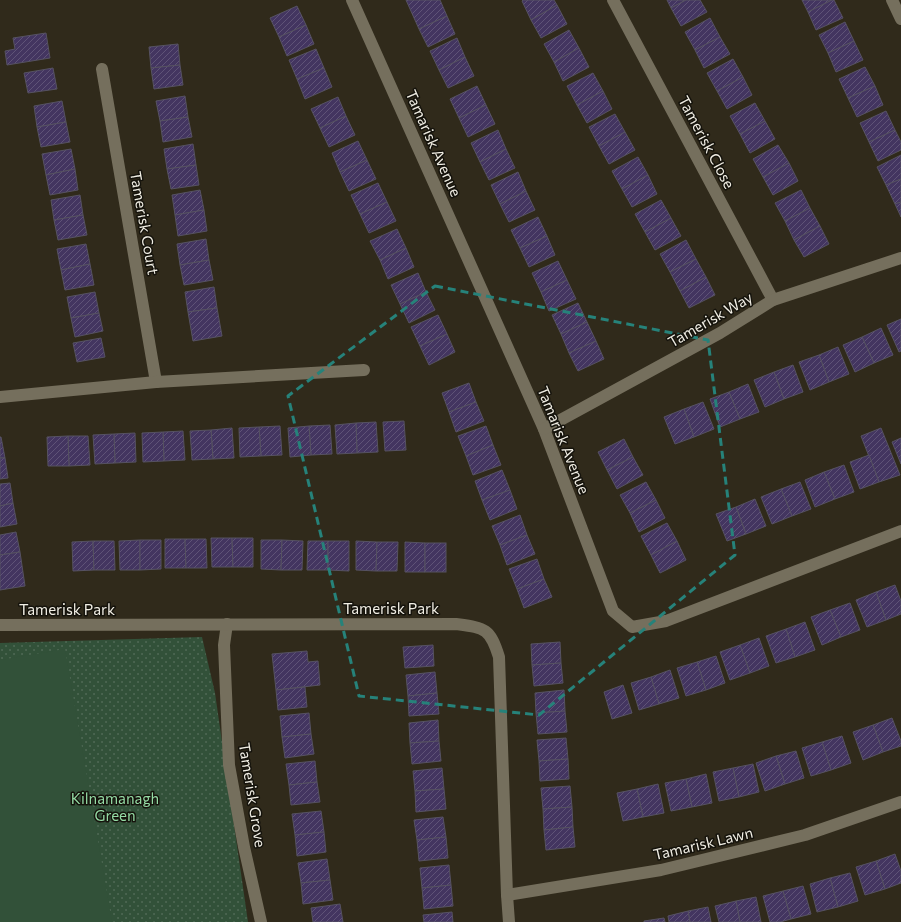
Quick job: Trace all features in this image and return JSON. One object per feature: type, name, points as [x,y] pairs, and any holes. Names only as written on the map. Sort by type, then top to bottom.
[{"type":"street","name":"Tamarisk Avenue","points":[[352,0],[544,429],[613,611],[632,627],[666,621],[901,531]]},
{"type":"street","name":"Tamerisk Close","points":[[613,0],[773,300]]},
{"type":"street","points":[[892,0],[901,19]]},
{"type":"street","name":"Tamerisk Court","points":[[102,69],[156,382]]},
{"type":"street","name":"Tamerisk Way","points":[[544,429],[720,333],[773,300],[901,258]]},
{"type":"street","points":[[0,397],[156,382],[364,370]]},
{"type":"street","name":"Tamerisk Grove","points":[[227,624],[224,646],[229,764],[244,847],[261,922]]},
{"type":"street","name":"Tamerisk Park","points":[[0,625],[456,624],[480,628],[494,640],[499,658],[509,922]]},
{"type":"street","name":"Tamarisk Lawn","points":[[507,895],[661,870],[805,835],[901,802]]},
{"type":"highlighted area","points":[[435,286],[708,340],[735,555],[539,715],[359,696],[288,396]]},
{"type":"green space","name":"Kilnamanagh Green","points":[[202,637],[215,693],[248,922],[0,922],[0,643]]},
{"type":"green space","points":[[65,649],[112,922],[0,922],[0,660]]},
{"type":"building","points":[[406,0],[440,0],[447,16],[419,29]]},
{"type":"building","points":[[554,0],[557,5],[531,20],[522,1]]},
{"type":"building","points":[[667,0],[686,0],[671,8]]},
{"type":"building","points":[[686,0],[700,0],[707,12],[681,26],[671,8]]},
{"type":"building","points":[[802,0],[832,0],[808,12]]},
{"type":"building","points":[[834,0],[843,18],[816,30],[808,12]]},
{"type":"building","points":[[557,5],[567,24],[541,38],[531,20]]},
{"type":"building","points":[[297,6],[306,25],[279,37],[270,18]]},
{"type":"building","points":[[447,16],[455,34],[428,47],[419,29]]},
{"type":"building","points":[[710,18],[720,37],[695,50],[685,32]]},
{"type":"building","points":[[845,22],[854,41],[828,53],[819,35]]},
{"type":"building","points":[[306,25],[314,44],[287,56],[279,37]]},
{"type":"building","points":[[569,30],[579,48],[554,62],[544,44]]},
{"type":"building","points":[[46,33],[50,58],[7,65],[5,51],[15,49],[13,38]]},
{"type":"building","points":[[720,37],[730,54],[704,68],[695,50]]},
{"type":"building","points":[[457,38],[465,57],[439,70],[430,51]]},
{"type":"building","points":[[854,41],[863,60],[836,72],[828,53]]},
{"type":"building","points":[[178,44],[180,65],[151,68],[149,47]]},
{"type":"building","points":[[579,48],[589,67],[563,81],[554,62]]},
{"type":"building","points":[[316,49],[324,68],[297,79],[289,60]]},
{"type":"building","points":[[465,57],[474,76],[448,88],[439,70]]},
{"type":"building","points":[[733,59],[743,77],[717,91],[707,73]]},
{"type":"building","points":[[180,65],[183,85],[154,89],[151,68]]},
{"type":"building","points":[[865,67],[875,86],[848,98],[839,79]]},
{"type":"building","points":[[53,68],[57,89],[28,93],[24,73]]},
{"type":"building","points":[[324,68],[332,87],[305,99],[297,79]]},
{"type":"building","points":[[593,73],[603,91],[577,105],[567,86]]},
{"type":"building","points":[[743,77],[752,95],[727,109],[717,91]]},
{"type":"building","points":[[477,86],[486,105],[459,118],[450,99]]},
{"type":"building","points":[[875,86],[883,105],[857,117],[848,98]]},
{"type":"building","points":[[603,91],[612,109],[587,123],[577,105]]},
{"type":"building","points":[[185,96],[188,117],[160,121],[156,101]]},
{"type":"building","points":[[338,97],[346,116],[320,128],[311,109]]},
{"type":"building","points":[[62,101],[66,122],[37,127],[34,106]]},
{"type":"building","points":[[755,103],[765,121],[740,134],[730,116]]},
{"type":"building","points":[[486,105],[495,124],[468,137],[459,118]]},
{"type":"building","points":[[886,111],[895,130],[869,142],[860,123]]},
{"type":"building","points":[[615,114],[625,132],[599,146],[589,127]]},
{"type":"building","points":[[346,116],[355,135],[329,147],[320,128]]},
{"type":"building","points":[[188,117],[192,137],[163,142],[160,121]]},
{"type":"building","points":[[765,121],[775,139],[750,153],[740,134]]},
{"type":"building","points":[[66,122],[70,142],[41,147],[37,127]]},
{"type":"building","points":[[498,130],[506,149],[480,162],[471,143]]},
{"type":"building","points":[[895,130],[901,142],[901,150],[878,161],[869,142]]},
{"type":"building","points":[[625,132],[635,150],[609,164],[599,146]]},
{"type":"building","points":[[358,141],[367,160],[340,172],[332,153]]},
{"type":"building","points":[[193,144],[196,165],[167,169],[164,149]]},
{"type":"building","points":[[778,145],[789,163],[763,177],[753,159]]},
{"type":"building","points":[[71,149],[75,169],[46,175],[42,154]]},
{"type":"building","points":[[506,149],[515,168],[489,180],[480,162]]},
{"type":"building","points":[[901,155],[901,179],[886,185],[877,167]]},
{"type":"building","points":[[638,157],[648,175],[622,189],[612,171]]},
{"type":"building","points":[[367,160],[376,179],[349,191],[340,172]]},
{"type":"building","points":[[789,163],[798,181],[773,195],[763,177]]},
{"type":"building","points":[[196,165],[199,185],[171,189],[167,169]]},
{"type":"building","points":[[75,169],[78,190],[50,195],[46,175]]},
{"type":"building","points":[[518,172],[526,191],[500,204],[491,185]]},
{"type":"building","points":[[648,175],[657,194],[632,207],[622,189]]},
{"type":"building","points":[[901,179],[901,202],[895,204],[886,185]]},
{"type":"building","points":[[378,183],[387,202],[360,214],[351,195]]},
{"type":"building","points":[[200,190],[204,210],[175,215],[172,195]]},
{"type":"building","points":[[801,190],[810,208],[785,221],[775,203]]},
{"type":"building","points":[[526,191],[535,210],[509,222],[500,204]]},
{"type":"building","points":[[80,195],[83,215],[54,220],[51,200]]},
{"type":"building","points":[[661,200],[671,218],[645,232],[635,214]]},
{"type":"building","points":[[387,202],[396,221],[369,233],[360,214]]},
{"type":"building","points":[[901,202],[901,217],[895,204]]},
{"type":"building","points":[[810,208],[820,226],[794,240],[785,221]]},
{"type":"building","points":[[204,210],[207,231],[178,236],[175,215]]},
{"type":"building","points":[[83,215],[87,235],[58,240],[54,220]]},
{"type":"building","points":[[538,217],[547,236],[520,248],[511,230]]},
{"type":"building","points":[[671,218],[681,236],[655,250],[645,232]]},
{"type":"building","points":[[820,226],[829,244],[804,257],[794,240]]},
{"type":"building","points":[[397,229],[406,248],[380,260],[370,241]]},
{"type":"building","points":[[547,236],[555,255],[529,267],[520,248]]},
{"type":"building","points":[[206,239],[209,260],[180,265],[177,244]]},
{"type":"building","points":[[686,240],[696,259],[670,272],[660,254]]},
{"type":"building","points":[[86,244],[90,264],[61,270],[57,249]]},
{"type":"building","points":[[406,248],[414,267],[388,279],[380,260]]},
{"type":"building","points":[[696,259],[706,277],[680,291],[670,272]]},
{"type":"building","points":[[209,260],[213,280],[184,285],[180,265]]},
{"type":"building","points":[[558,261],[567,280],[541,292],[532,273]]},
{"type":"building","points":[[90,264],[94,285],[65,290],[61,270]]},
{"type":"building","points":[[418,273],[426,292],[400,304],[391,285]]},
{"type":"building","points":[[706,277],[715,295],[689,308],[680,291]]},
{"type":"building","points":[[567,280],[576,299],[549,311],[541,292]]},
{"type":"building","points":[[214,287],[217,308],[188,312],[185,292]]},
{"type":"building","points":[[95,292],[99,313],[71,318],[67,297]]},
{"type":"building","points":[[426,292],[435,310],[409,323],[400,304]]},
{"type":"building","points":[[578,303],[587,322],[561,334],[552,315]]},
{"type":"building","points":[[217,308],[222,336],[193,341],[188,312]]},
{"type":"building","points":[[99,313],[103,331],[75,337],[71,318]]},
{"type":"building","points":[[438,315],[447,334],[420,346],[411,327]]},
{"type":"building","points":[[901,319],[901,351],[899,352],[887,325]]},
{"type":"building","points":[[587,322],[596,341],[569,353],[561,334]]},
{"type":"building","points":[[881,328],[893,355],[874,363],[862,337]]},
{"type":"building","points":[[447,334],[455,352],[429,365],[420,346]]},
{"type":"building","points":[[862,337],[874,363],[855,372],[843,345]]},
{"type":"building","points":[[101,338],[105,357],[77,362],[73,343]]},
{"type":"building","points":[[596,341],[604,359],[578,371],[569,353]]},
{"type":"building","points":[[838,347],[849,374],[829,382],[819,355]]},
{"type":"building","points":[[819,355],[829,382],[810,390],[799,362]]},
{"type":"building","points":[[793,365],[803,392],[784,399],[774,372]]},
{"type":"building","points":[[774,372],[784,399],[765,407],[754,380]]},
{"type":"building","points":[[469,383],[476,402],[449,412],[442,393]]},
{"type":"building","points":[[748,384],[759,412],[740,419],[729,392]]},
{"type":"building","points":[[729,392],[740,419],[720,427],[710,399]]},
{"type":"building","points":[[476,402],[484,421],[456,432],[449,412]]},
{"type":"building","points":[[703,402],[714,429],[694,437],[684,409]]},
{"type":"building","points":[[684,409],[694,437],[675,444],[664,417]]},
{"type":"building","points":[[404,421],[406,450],[385,451],[383,422]]},
{"type":"building","points":[[376,422],[378,452],[357,453],[356,423]]},
{"type":"building","points":[[356,423],[357,453],[337,454],[335,425]]},
{"type":"building","points":[[330,425],[332,454],[311,455],[309,426]]},
{"type":"building","points":[[280,426],[282,455],[261,456],[259,427]]},
{"type":"building","points":[[309,426],[311,455],[290,457],[288,428]]},
{"type":"building","points":[[486,426],[493,445],[466,456],[458,436]]},
{"type":"building","points":[[259,427],[261,456],[240,457],[239,428]]},
{"type":"building","points":[[232,428],[234,458],[213,459],[211,430]]},
{"type":"building","points":[[881,428],[900,475],[879,482],[861,436]]},
{"type":"building","points":[[211,430],[213,459],[192,460],[190,431]]},
{"type":"building","points":[[183,431],[185,460],[164,461],[163,432]]},
{"type":"building","points":[[163,432],[164,461],[143,462],[142,433]]},
{"type":"building","points":[[135,433],[136,462],[115,463],[114,434]]},
{"type":"building","points":[[114,434],[115,463],[95,464],[93,435]]},
{"type":"building","points":[[68,436],[88,436],[90,465],[69,466]]},
{"type":"building","points":[[68,436],[69,466],[48,466],[47,437]]},
{"type":"building","points":[[1,437],[5,458],[0,458]]},
{"type":"building","points":[[901,438],[901,464],[892,442]]},
{"type":"building","points":[[624,439],[633,457],[607,470],[598,452]]},
{"type":"building","points":[[493,445],[501,465],[473,475],[466,456]]},
{"type":"building","points":[[869,455],[879,482],[860,489],[850,462]]},
{"type":"building","points":[[633,457],[643,475],[617,489],[607,470]]},
{"type":"building","points":[[0,458],[5,458],[8,478],[0,479]]},
{"type":"building","points":[[844,465],[854,492],[835,499],[824,472]]},
{"type":"building","points":[[502,470],[510,490],[482,500],[475,481]]},
{"type":"building","points":[[824,472],[835,499],[815,507],[805,480]]},
{"type":"building","points":[[646,482],[656,500],[630,513],[620,495]]},
{"type":"building","points":[[800,482],[811,509],[792,516],[781,489]]},
{"type":"building","points":[[10,483],[13,503],[0,506],[0,484]]},
{"type":"building","points":[[781,489],[792,516],[772,524],[761,497]]},
{"type":"building","points":[[510,490],[517,509],[490,520],[482,500]]},
{"type":"building","points":[[755,499],[766,526],[746,534],[736,507]]},
{"type":"building","points":[[656,500],[665,518],[639,532],[630,513]]},
{"type":"building","points":[[13,503],[17,524],[0,527],[0,506]]},
{"type":"building","points":[[736,507],[746,534],[727,541],[716,514]]},
{"type":"building","points":[[520,515],[527,535],[500,545],[492,526]]},
{"type":"building","points":[[667,523],[677,541],[651,555],[641,536]]},
{"type":"building","points":[[16,532],[20,552],[0,555],[0,535]]},
{"type":"building","points":[[527,535],[535,554],[507,565],[500,545]]},
{"type":"building","points":[[211,538],[232,538],[233,567],[212,567]]},
{"type":"building","points":[[232,538],[253,538],[253,567],[233,567]]},
{"type":"building","points":[[165,539],[185,539],[186,568],[165,568]]},
{"type":"building","points":[[185,539],[206,539],[207,568],[186,568]]},
{"type":"building","points":[[140,540],[140,570],[120,570],[119,541]]},
{"type":"building","points":[[140,540],[161,540],[161,569],[140,570]]},
{"type":"building","points":[[261,540],[282,540],[281,570],[261,569]]},
{"type":"building","points":[[282,540],[303,541],[302,570],[281,570]]},
{"type":"building","points":[[93,541],[94,570],[73,571],[72,542]]},
{"type":"building","points":[[93,541],[114,541],[115,570],[94,570]]},
{"type":"building","points":[[308,541],[328,541],[328,570],[307,570]]},
{"type":"building","points":[[328,541],[349,541],[349,571],[328,570]]},
{"type":"building","points":[[356,541],[377,542],[376,571],[356,570]]},
{"type":"building","points":[[677,541],[686,560],[660,573],[651,555]]},
{"type":"building","points":[[377,542],[398,542],[397,571],[376,571]]},
{"type":"building","points":[[405,542],[425,543],[425,572],[405,572]]},
{"type":"building","points":[[425,543],[446,543],[446,572],[425,572]]},
{"type":"building","points":[[20,552],[25,586],[0,590],[0,555]]},
{"type":"building","points":[[537,559],[544,579],[517,589],[509,569]]},
{"type":"building","points":[[544,579],[552,597],[524,608],[517,589]]},
{"type":"building","points":[[895,585],[901,601],[901,614],[886,620],[876,592]]},
{"type":"building","points":[[876,592],[886,620],[867,627],[856,600]]},
{"type":"building","points":[[850,603],[860,630],[841,637],[830,610]]},
{"type":"building","points":[[830,610],[841,637],[822,645],[811,617]]},
{"type":"building","points":[[805,622],[815,650],[795,657],[786,629]]},
{"type":"building","points":[[786,629],[795,657],[776,663],[766,636]]},
{"type":"building","points":[[759,638],[769,666],[750,673],[740,645]]},
{"type":"building","points":[[560,642],[561,663],[532,665],[531,644]]},
{"type":"building","points":[[433,645],[434,666],[405,668],[403,647]]},
{"type":"building","points":[[740,645],[750,673],[730,680],[720,652]]},
{"type":"building","points":[[307,651],[308,662],[318,661],[320,685],[276,690],[272,654]]},
{"type":"building","points":[[716,656],[725,683],[706,690],[697,662]]},
{"type":"building","points":[[697,662],[706,690],[686,696],[677,668]]},
{"type":"building","points":[[561,663],[563,683],[534,686],[532,665]]},
{"type":"building","points":[[670,670],[679,698],[659,704],[651,677]]},
{"type":"building","points":[[435,672],[437,693],[408,696],[406,675]]},
{"type":"building","points":[[651,677],[659,704],[639,710],[631,683]]},
{"type":"building","points":[[623,685],[632,713],[612,719],[604,692]]},
{"type":"building","points":[[305,687],[307,707],[278,710],[276,690]]},
{"type":"building","points":[[564,690],[565,711],[536,713],[535,693]]},
{"type":"building","points":[[437,693],[439,714],[409,716],[408,696]]},
{"type":"building","points":[[565,711],[567,732],[538,734],[536,713]]},
{"type":"building","points":[[309,713],[311,734],[282,737],[280,716]]},
{"type":"building","points":[[892,718],[901,741],[901,746],[883,752],[873,725]]},
{"type":"building","points":[[438,720],[439,741],[410,743],[409,723]]},
{"type":"building","points":[[873,725],[883,752],[863,760],[853,732]]},
{"type":"building","points":[[311,734],[314,754],[285,758],[282,737]]},
{"type":"building","points":[[842,736],[851,763],[831,770],[822,742]]},
{"type":"building","points":[[566,738],[568,759],[539,761],[537,740]]},
{"type":"building","points":[[439,741],[441,761],[412,764],[410,743]]},
{"type":"building","points":[[822,742],[831,770],[811,776],[802,748]]},
{"type":"building","points":[[796,751],[804,778],[785,784],[776,756]]},
{"type":"building","points":[[776,756],[785,784],[765,791],[756,763]]},
{"type":"building","points":[[568,759],[569,779],[540,781],[539,761]]},
{"type":"building","points":[[315,761],[317,782],[289,785],[286,764]]},
{"type":"building","points":[[753,764],[759,792],[739,797],[733,768]]},
{"type":"building","points":[[442,768],[444,789],[415,791],[413,771]]},
{"type":"building","points":[[733,768],[739,797],[719,801],[713,772]]},
{"type":"building","points":[[706,774],[712,803],[692,807],[686,779]]},
{"type":"building","points":[[686,779],[692,807],[671,811],[665,783]]},
{"type":"building","points":[[317,782],[320,802],[291,805],[289,785]]},
{"type":"building","points":[[658,784],[664,813],[643,817],[637,789]]},
{"type":"building","points":[[570,786],[572,807],[543,809],[541,788]]},
{"type":"building","points":[[444,789],[446,809],[416,812],[415,791]]},
{"type":"building","points":[[637,789],[643,817],[623,821],[617,793]]},
{"type":"building","points":[[572,807],[573,827],[544,830],[543,809]]},
{"type":"building","points":[[321,811],[324,832],[295,835],[292,814]]},
{"type":"building","points":[[443,817],[446,837],[417,840],[414,820]]},
{"type":"building","points":[[573,827],[575,847],[546,850],[544,830]]},
{"type":"building","points":[[324,832],[326,852],[297,856],[295,835]]},
{"type":"building","points":[[446,837],[448,858],[419,861],[417,840]]},
{"type":"building","points":[[895,854],[901,871],[901,883],[885,889],[876,861]]},
{"type":"building","points":[[327,859],[330,880],[301,883],[298,863]]},
{"type":"building","points":[[876,861],[885,889],[865,895],[856,867]]},
{"type":"building","points":[[449,865],[451,885],[422,888],[420,868]]},
{"type":"building","points":[[850,873],[858,901],[838,907],[830,878]]},
{"type":"building","points":[[830,878],[838,907],[817,912],[810,884]]},
{"type":"building","points":[[330,880],[333,900],[303,904],[301,883]]},
{"type":"building","points":[[451,885],[453,906],[424,909],[422,888]]},
{"type":"building","points":[[803,886],[811,914],[791,919],[783,891]]},
{"type":"building","points":[[783,891],[791,919],[780,922],[770,922],[763,896]]},
{"type":"building","points":[[756,897],[761,922],[740,922],[736,901]]},
{"type":"building","points":[[736,901],[740,922],[719,922],[715,906]]},
{"type":"building","points":[[340,904],[343,922],[313,922],[311,908]]},
{"type":"building","points":[[708,907],[711,922],[690,922],[688,911]]},
{"type":"building","points":[[688,911],[690,922],[669,922],[668,916]]},
{"type":"building","points":[[452,912],[453,922],[424,922],[423,915]]},
{"type":"building","points":[[664,918],[665,922],[644,922],[644,921]]}]
